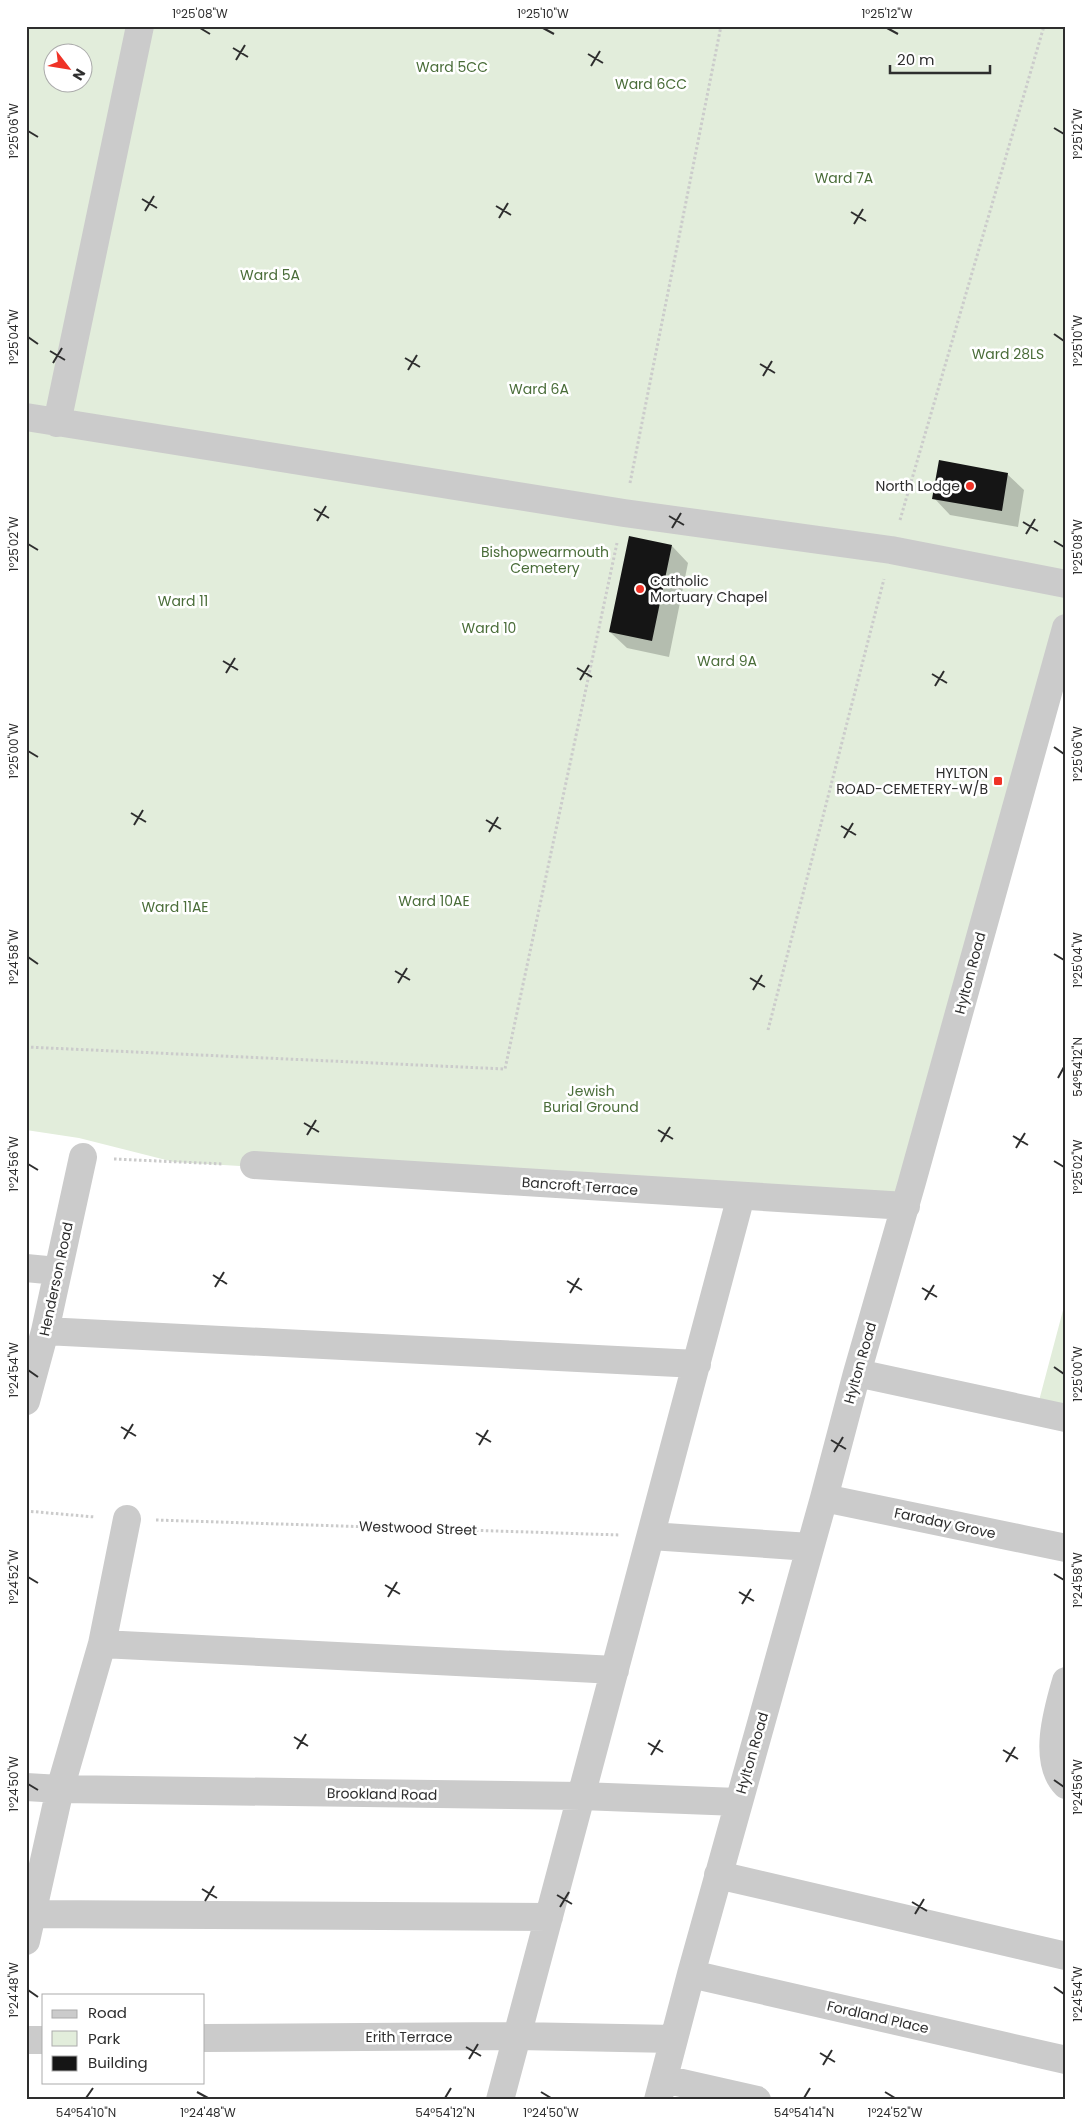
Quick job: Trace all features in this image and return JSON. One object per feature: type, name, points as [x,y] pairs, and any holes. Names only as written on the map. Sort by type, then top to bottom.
[{"type":"street","points":[[57,423],[140,26]]},
{"type":"street","points":[[26,418],[624,513],[891,550],[1066,584]]},
{"type":"street","name":"Hylton Road","points":[[661,2089],[738,1802],[1066,628]]},
{"type":"street","name":"Henderson Road","points":[[26,1401],[45,1330],[83,1158]]},
{"type":"street","name":"Bancroft Terrace","points":[[254,1165],[906,1206]]},
{"type":"street","points":[[500,2100],[741,1196]]},
{"type":"street","points":[[26,1268],[57,1271]]},
{"type":"street","points":[[45,1330],[696,1364]]},
{"type":"street","points":[[857,1373],[1066,1418]]},
{"type":"street","name":"Faraday Grove","points":[[824,1498],[1066,1548]]},
{"type":"street","points":[[26,1941],[34,1914],[60,1789],[102,1644],[127,1519]]},
{"type":"street","points":[[651,1536],[810,1547]]},
{"type":"street","points":[[102,1644],[615,1670]]},
{"type":"street","points":[[1066,1681],[1053,1729],[1055,1763],[1062,1781],[1066,1785]]},
{"type":"street","name":"Brookland Road","points":[[26,1787],[581,1796],[738,1802]]},
{"type":"street","points":[[718,1875],[1066,1956]]},
{"type":"street","points":[[34,1914],[549,1916]]},
{"type":"street","name":"Fordland Place","points":[[691,1974],[1066,2060]]},
{"type":"street","name":"Erith Terrace","points":[[205,2038],[517,2036],[674,2039]]},
{"type":"street","points":[[26,2040],[42,2040]]},
{"type":"street","points":[[661,2089],[757,2100]]},
{"type":"path","points":[[26,1047],[505,1069],[624,513],[721,26]]},
{"type":"path","points":[[768,1030],[891,550],[1044,26]]},
{"type":"path","points":[[83,1158],[254,1165]]},
{"type":"path","name":"Westwood Street","points":[[26,1511],[127,1519],[651,1536]]},
{"type":"green space","name":"Bishopwearmouth Cemetery","points":[[26,26],[1066,26],[1066,628],[906,1206],[174,1162],[79,1138],[26,1130]]},
{"type":"green space","points":[[1066,1299],[1066,1418],[1036,1412]]},
{"type":"building","name":"North Lodge","points":[[939,460],[1008,473],[1002,511],[932,499]]},
{"type":"building","name":"Catholic Mortuary Chapel","points":[[629,536],[672,545],[652,641],[609,632]]},
{"type":"place","name":"North Lodge","points":[[970,486]]},
{"type":"place","name":"Catholic Mortuary Chapel","points":[[640,589]]},
{"type":"place","name":"HYLTON ROAD-CEMETERY-W/B","points":[[998,781]]},
{"type":"park label","name":"Ward 5CC","points":[[452,67]]},
{"type":"park label","name":"Ward 6CC","points":[[651,84]]},
{"type":"park label","name":"Ward 7A","points":[[844,178]]},
{"type":"park label","name":"Ward 5A","points":[[270,275]]},
{"type":"park label","name":"Ward 28LS","points":[[1008,354]]},
{"type":"park label","name":"Ward 6A","points":[[539,389]]},
{"type":"park label","name":"Ward 11","points":[[183,601]]},
{"type":"park label","name":"Ward 10","points":[[489,628]]},
{"type":"park label","name":"Ward 9A","points":[[727,661]]},
{"type":"park label","name":"Ward 10AE","points":[[434,901]]},
{"type":"park label","name":"Ward 11AE","points":[[175,907]]},
{"type":"park label","name":"Jewish Burial Ground","points":[[591,1100]]}]
